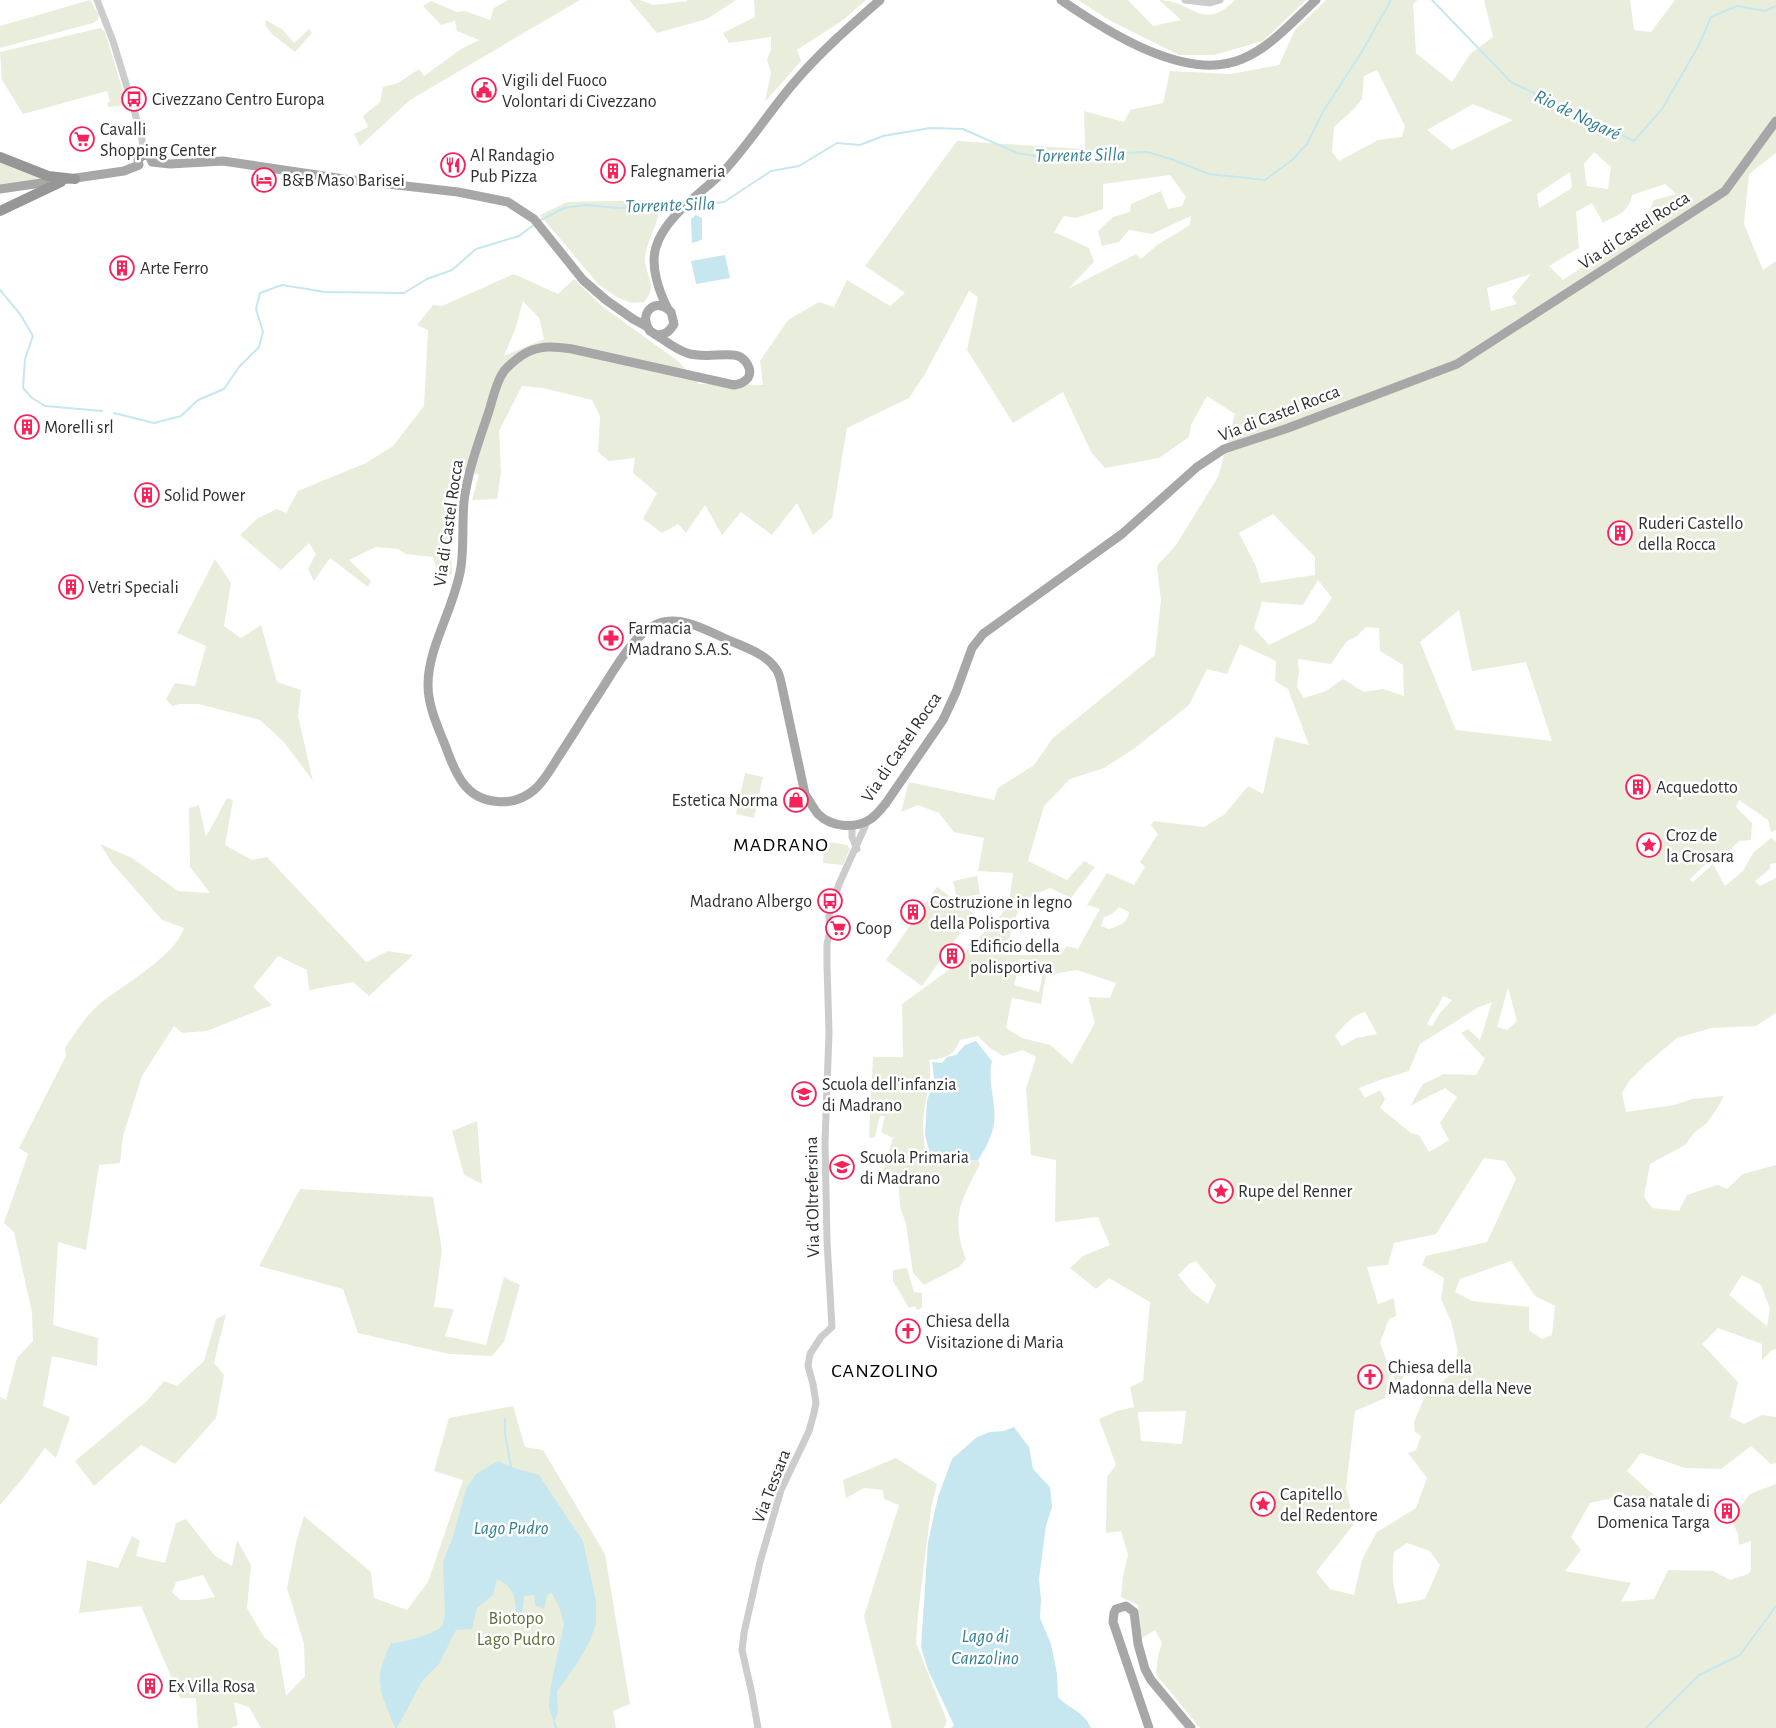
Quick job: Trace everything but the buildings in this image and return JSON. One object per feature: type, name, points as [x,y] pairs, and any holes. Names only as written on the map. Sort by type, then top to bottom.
[{"type":"highway","points":[[0,157],[48,176],[74,179]]},
{"type":"highway","points":[[0,211],[61,182]]},
{"type":"main road","points":[[152,162],[170,164],[223,161],[344,179],[488,197],[508,202],[534,219],[542,227],[582,280],[646,326],[650,331],[656,334],[665,334],[670,331],[674,324],[674,318],[661,295],[654,262],[655,248],[667,224],[725,170],[793,84],[826,48],[880,0]]},
{"type":"main road","points":[[1061,0],[1096,24],[1154,53],[1177,61],[1210,66],[1241,60],[1264,48],[1316,0]]},
{"type":"main road","name":"Via di Castel Rocca","points":[[656,334],[686,353],[700,356],[737,356],[746,362],[750,368],[750,374],[742,383],[734,385],[572,348],[545,346],[528,351],[505,370],[498,384],[470,469],[464,502],[461,568],[452,602],[431,660],[428,685],[435,720],[456,772],[463,784],[473,794],[484,800],[503,802],[517,799],[534,790],[552,767],[618,664],[634,643],[650,628],[658,624],[671,621],[683,622],[708,631],[767,659],[776,669],[781,682],[805,794],[813,808],[823,818],[837,824],[852,825],[868,820],[878,813],[943,720],[956,692],[972,648],[983,634],[1122,534],[1197,467],[1224,449],[1288,428],[1457,364],[1725,191],[1776,121]]},
{"type":"main road","points":[[139,165],[139,158],[144,155],[150,156],[152,162]]},
{"type":"main road","points":[[139,165],[142,168],[147,168],[152,162]]},
{"type":"main road","points":[[0,189],[61,182],[124,171],[139,165]]},
{"type":"main road","points":[[646,326],[645,320],[661,295]]},
{"type":"main road","points":[[625,312],[636,313],[663,306],[668,309]]},
{"type":"main road","points":[[670,331],[673,345]]},
{"type":"main road","points":[[1149,1728],[1113,1622],[1114,1613],[1121,1606],[1126,1606],[1134,1612],[1142,1660],[1151,1680],[1191,1728]]},
{"type":"street","points":[[97,0],[116,50],[140,133],[144,155]]},
{"type":"street","points":[[1185,0],[1210,3],[1220,0]]},
{"type":"street","name":"Via d'Oltrefersina","points":[[832,1327],[824,1142],[829,1033],[827,965],[830,931],[829,916],[839,884],[868,820]]},
{"type":"street","points":[[852,825],[852,837],[856,848]]},
{"type":"street","name":"Via Tessara","points":[[758,1728],[742,1650],[760,1562],[781,1490],[812,1422],[816,1403],[808,1366],[810,1354],[832,1327]]},
{"type":"green space","points":[[90,0],[99,15],[98,20],[93,23],[0,48],[0,26]]},
{"type":"green space","points":[[508,0],[580,0],[410,100],[360,146],[354,134],[368,127],[363,116],[380,102],[383,87],[398,83],[419,69],[424,76],[461,49],[479,40],[457,31],[455,21],[441,25],[423,6],[431,1],[457,12],[465,11],[490,20],[494,8]]},
{"type":"green space","points":[[629,0],[640,0],[654,5],[687,0],[736,0],[707,19],[657,33]]},
{"type":"green space","points":[[754,0],[866,0],[843,20],[797,50],[801,61],[765,102],[771,73],[767,59],[771,50],[771,37],[729,43],[723,33],[755,17]]},
{"type":"green space","points":[[1078,0],[1128,0],[1153,26],[1181,20],[1159,0],[1170,1],[1205,15],[1214,14],[1224,9],[1235,0],[1306,0],[1263,41],[1214,55],[1179,55],[1109,20]]},
{"type":"green space","points":[[1326,0],[1418,0],[1413,4],[1416,53],[1452,82],[1470,54],[1493,37],[1484,0],[1630,0],[1634,30],[1651,32],[1675,0],[1776,0],[1776,153],[1749,174],[1744,224],[1763,270],[1776,261],[1776,830],[1771,832],[1768,820],[1739,800],[1736,807],[1752,823],[1751,840],[1739,841],[1729,851],[1712,858],[1689,880],[1693,882],[1713,864],[1725,886],[1743,871],[1753,853],[1771,838],[1776,841],[1776,863],[1770,864],[1770,869],[1755,881],[1760,886],[1776,878],[1776,1013],[1756,1026],[1712,1028],[1677,1038],[1630,1080],[1622,1093],[1626,1112],[1674,1105],[1692,1099],[1724,1096],[1707,1123],[1694,1133],[1685,1145],[1650,1164],[1644,1196],[1652,1208],[1679,1211],[1687,1195],[1717,1185],[1727,1189],[1743,1174],[1776,1165],[1776,1349],[1772,1350],[1762,1360],[1762,1344],[1718,1328],[1702,1344],[1738,1382],[1730,1417],[1744,1424],[1762,1415],[1776,1417],[1776,1463],[1771,1464],[1751,1446],[1721,1469],[1685,1468],[1641,1453],[1627,1471],[1655,1496],[1639,1505],[1617,1497],[1590,1503],[1571,1537],[1581,1550],[1565,1571],[1631,1583],[1621,1602],[1654,1599],[1668,1570],[1713,1571],[1730,1580],[1748,1574],[1751,1570],[1751,1541],[1739,1545],[1738,1534],[1731,1519],[1750,1494],[1776,1484],[1776,1728],[1200,1728],[1156,1674],[1162,1643],[1155,1630],[1142,1638],[1138,1605],[1121,1597],[1128,1555],[1121,1531],[1106,1533],[1107,1477],[1116,1465],[1099,1419],[1117,1411],[1134,1407],[1130,1387],[1143,1381],[1150,1302],[1109,1278],[1096,1289],[1070,1268],[1083,1256],[1110,1245],[1098,1217],[1055,1222],[1056,1160],[1031,1155],[1026,1089],[1036,1057],[1023,1050],[1003,1056],[990,1048],[978,1036],[960,1040],[955,1050],[949,1055],[929,1060],[930,1076],[923,1124],[924,1160],[931,1157],[948,1161],[978,1160],[980,1164],[963,1199],[958,1220],[961,1244],[966,1259],[959,1267],[924,1285],[913,1273],[906,1224],[900,1207],[898,1175],[882,1174],[893,1138],[881,1132],[885,1116],[880,1116],[875,1137],[869,1138],[873,1057],[903,1057],[902,1004],[950,969],[995,922],[1009,905],[1013,873],[978,871],[984,838],[954,832],[939,813],[918,805],[901,812],[909,782],[994,800],[998,788],[1034,765],[1053,738],[1155,655],[1161,600],[1157,566],[1176,545],[1218,477],[1235,414],[1207,396],[1191,425],[1189,437],[1159,458],[1105,468],[1091,452],[1063,392],[1013,423],[967,350],[978,297],[969,291],[925,374],[909,398],[847,428],[832,518],[813,535],[797,503],[772,535],[741,512],[722,535],[705,505],[686,533],[678,524],[662,533],[643,519],[657,493],[633,473],[635,458],[609,461],[598,452],[600,416],[592,400],[543,388],[522,386],[499,431],[501,472],[497,499],[472,500],[479,475],[461,469],[443,504],[450,531],[452,574],[439,578],[433,557],[406,554],[398,549],[376,547],[349,560],[371,581],[368,587],[330,558],[314,581],[308,569],[316,554],[309,543],[281,570],[240,535],[258,518],[277,509],[286,513],[298,491],[366,463],[393,446],[424,406],[428,330],[417,325],[433,305],[442,306],[514,274],[558,294],[574,279],[603,307],[678,361],[699,384],[763,385],[760,361],[788,320],[819,302],[834,307],[847,280],[890,306],[905,293],[865,266],[957,141],[1085,149],[1084,111],[1124,122],[1130,110],[1163,103],[1170,71],[1231,74],[1279,65],[1295,30]],"holes":[[[1377,70],[1405,126],[1402,137],[1378,140],[1339,161],[1332,152],[1334,127],[1362,99],[1364,76]],[[1473,104],[1513,120],[1452,150],[1427,130]],[[1594,152],[1611,167],[1608,189],[1587,186],[1584,164]],[[1570,172],[1572,188],[1539,208],[1537,194]],[[1170,175],[1186,197],[1182,206],[1168,209],[1161,191],[1131,204],[1130,212],[1113,217],[1098,231],[1102,246],[1119,242],[1129,230],[1152,234],[1191,216],[1190,225],[1157,245],[1141,259],[1136,254],[1068,289],[1094,262],[1089,248],[1054,232],[1064,216],[1076,218],[1103,209],[1103,184]],[[1665,184],[1676,194],[1654,200],[1644,222],[1612,247],[1563,280],[1549,266],[1579,248],[1576,212],[1592,203],[1603,223],[1622,213],[1628,206],[1632,195]],[[1531,274],[1512,297],[1517,304],[1491,311],[1487,288]],[[523,301],[539,318],[544,339],[504,356],[515,330]],[[1273,514],[1315,557],[1315,575],[1261,583],[1256,566],[1239,533]],[[1318,580],[1332,598],[1315,622],[1269,645],[1254,628],[1262,602],[1303,605]],[[1459,610],[1472,671],[1526,662],[1552,741],[1456,730],[1420,642]],[[1366,627],[1379,628],[1380,651],[1403,665],[1404,696],[1383,689],[1364,692],[1343,679],[1326,691],[1304,698],[1297,687],[1298,659],[1331,664],[1346,642],[1357,636]],[[1240,644],[1276,661],[1275,681],[1288,689],[1309,745],[1275,737],[1263,794],[1248,786],[1225,814],[1204,827],[1154,821],[1151,825],[1158,834],[1140,862],[1145,867],[1134,885],[1107,873],[1087,905],[1100,909],[1078,949],[1067,946],[1060,955],[1004,955],[1021,901],[1050,888],[1071,898],[1095,867],[1084,861],[1067,880],[1028,861],[1044,806],[1070,779],[1104,768],[1135,748],[1189,705],[1207,669],[1227,674]],[[1119,907],[1129,912],[1125,921],[1109,929],[1101,926],[1104,917],[1112,914]],[[1021,959],[1045,963],[1039,992],[1014,985]],[[1077,970],[1116,983],[1110,998],[1088,997],[1095,1023],[1072,1064],[1050,1045],[1022,1038],[1006,1028],[1012,998],[1041,1004],[1046,975]],[[1508,988],[1517,1021],[1507,1030],[1497,1027]],[[1443,996],[1452,1000],[1440,1013],[1432,1026],[1427,1025]],[[1492,1002],[1480,1040],[1468,1029],[1461,1033],[1485,1059],[1476,1075],[1444,1074],[1423,1084],[1410,1106],[1445,1088],[1457,1097],[1440,1123],[1449,1140],[1429,1152],[1419,1135],[1411,1133],[1380,1108],[1385,1099],[1380,1090],[1365,1098],[1359,1088],[1409,1071],[1420,1044],[1477,1008]],[[1365,1012],[1377,1034],[1356,1038],[1342,1046],[1335,1036],[1356,1015]],[[1484,1158],[1505,1161],[1516,1179],[1487,1242],[1426,1256],[1422,1265],[1444,1278],[1441,1299],[1451,1321],[1458,1352],[1452,1373],[1424,1398],[1414,1422],[1415,1432],[1421,1436],[1416,1450],[1408,1453],[1427,1478],[1416,1508],[1377,1532],[1362,1560],[1354,1595],[1330,1589],[1316,1572],[1354,1524],[1346,1488],[1355,1411],[1385,1398],[1390,1369],[1380,1343],[1389,1319],[1396,1316],[1394,1298],[1378,1304],[1367,1267],[1388,1265],[1394,1243],[1436,1234]],[[1196,1261],[1216,1285],[1208,1304],[1192,1292],[1178,1275],[1189,1264]],[[1511,1261],[1535,1296],[1555,1306],[1552,1335],[1542,1339],[1529,1330],[1529,1307],[1472,1301],[1455,1292],[1460,1279]],[[1742,1275],[1761,1285],[1770,1309],[1767,1326],[1729,1295]],[[1186,1411],[1182,1444],[1141,1441],[1138,1412]],[[1407,1543],[1430,1551],[1440,1565],[1425,1599],[1398,1604],[1393,1572],[1394,1552]]]},
{"type":"green space","points":[[266,20],[283,30],[294,43],[309,29],[312,33],[295,52],[272,34],[265,25]]},
{"type":"green space","points":[[100,28],[105,32],[127,105],[108,107],[107,103],[110,101],[107,91],[23,114],[2,80],[0,52]]},
{"type":"green space","points":[[0,159],[47,178],[0,186]]},
{"type":"green space","points":[[655,200],[658,216],[645,258],[651,286],[644,302],[631,303],[617,297],[599,285],[540,215],[567,202]]},
{"type":"green space","points":[[215,559],[231,583],[224,626],[241,638],[261,625],[277,682],[301,690],[298,716],[313,781],[283,741],[260,720],[199,704],[172,706],[166,699],[175,683],[195,686],[206,646],[177,633]]},
{"type":"green space","points":[[745,773],[763,777],[754,818],[736,814]]},
{"type":"green space","points":[[227,798],[233,800],[225,845],[252,860],[267,857],[366,962],[388,951],[413,955],[369,996],[353,982],[309,990],[307,970],[278,956],[253,987],[272,1005],[207,1031],[182,1033],[174,1026],[142,1076],[123,1136],[120,1163],[99,1165],[86,1250],[58,1242],[53,1325],[98,1338],[97,1366],[52,1356],[43,1406],[70,1417],[56,1458],[45,1448],[0,1505],[0,1397],[6,1400],[17,1358],[33,1341],[32,1312],[14,1232],[4,1223],[28,1154],[19,1148],[66,1056],[65,1048],[83,1021],[96,1007],[158,961],[178,939],[184,928],[162,920],[112,863],[100,844],[132,858],[178,891],[210,893],[190,867],[189,808],[199,805],[206,837]]},
{"type":"green space","points":[[831,842],[847,845],[850,849],[843,865],[823,863],[824,847]]},
{"type":"green space","points":[[977,876],[980,894],[957,899],[953,881]]},
{"type":"green space","points":[[937,887],[974,914],[922,986],[886,960]]},
{"type":"green space","points":[[477,1121],[482,1184],[464,1175],[452,1131]]},
{"type":"green space","points":[[300,1189],[433,1197],[442,1250],[434,1307],[454,1309],[445,1336],[486,1345],[504,1277],[520,1285],[504,1342],[492,1356],[449,1354],[358,1333],[343,1289],[259,1266]]},
{"type":"green space","points":[[907,1268],[914,1292],[922,1293],[922,1308],[917,1310],[915,1306],[909,1308],[893,1281],[893,1270]]},
{"type":"green space","points":[[226,1314],[214,1363],[224,1375],[216,1418],[175,1464],[141,1445],[94,1486],[75,1461],[147,1401],[164,1381],[177,1386],[204,1361],[216,1319]]},
{"type":"green space","points":[[1398,1369],[1408,1371],[1398,1384],[1393,1376]]},
{"type":"green space","name":"Biotopo Lago Pudro","points":[[513,1406],[525,1447],[543,1450],[605,1554],[630,1704],[613,1711],[616,1728],[261,1728],[249,1707],[234,1702],[238,1725],[231,1728],[198,1728],[196,1698],[180,1698],[141,1606],[79,1613],[87,1560],[118,1568],[132,1536],[140,1541],[136,1556],[165,1563],[176,1523],[186,1519],[215,1556],[232,1566],[237,1540],[251,1565],[247,1608],[264,1637],[278,1649],[286,1696],[305,1676],[304,1644],[287,1588],[296,1543],[304,1516],[371,1572],[374,1598],[407,1610],[428,1582],[463,1480],[434,1471],[449,1418]],"holes":[[[203,1575],[215,1597],[198,1600],[180,1600],[172,1592],[176,1582]]]},
{"type":"green space","points":[[896,1458],[937,1484],[931,1509],[916,1643],[947,1721],[944,1728],[892,1728],[864,1616],[899,1505],[884,1499],[883,1490],[864,1488],[846,1498],[843,1480]]},
{"type":"water","points":[[696,215],[702,218],[702,239],[692,243],[691,219]]},
{"type":"water","points":[[725,255],[730,278],[696,284],[691,261]]},
{"type":"water","points":[[976,1041],[992,1061],[991,1077],[995,1116],[990,1138],[978,1160],[948,1161],[931,1157],[925,1135],[927,1101],[934,1078],[932,1062],[942,1063],[947,1057],[956,1055],[965,1045]]},
{"type":"water","name":"Lago di Canzolino","points":[[1014,1427],[1029,1447],[1033,1469],[1050,1487],[1052,1507],[1046,1526],[1039,1579],[1040,1618],[1051,1644],[1057,1674],[1058,1697],[1081,1714],[1091,1728],[951,1728],[954,1725],[928,1670],[921,1647],[928,1542],[938,1497],[952,1459],[977,1437]]},
{"type":"water","name":"Lago Pudro","points":[[498,1461],[539,1475],[583,1541],[596,1601],[596,1624],[589,1643],[557,1691],[558,1713],[554,1722],[549,1708],[550,1690],[564,1624],[559,1606],[551,1592],[547,1596],[544,1609],[535,1605],[534,1595],[524,1596],[521,1623],[515,1627],[516,1605],[513,1593],[504,1583],[497,1579],[493,1595],[477,1608],[472,1629],[456,1630],[439,1664],[422,1681],[397,1728],[395,1728],[380,1686],[385,1656],[391,1643],[417,1638],[442,1627],[445,1614],[443,1562],[453,1537],[466,1489],[476,1474]]},
{"type":"waterway","name":"Torrente Silla","points":[[692,204],[724,202],[771,171],[799,166],[837,143],[860,145],[883,136],[930,128],[963,129],[1017,153],[1041,157],[1147,152],[1209,174],[1265,180],[1292,160],[1307,144],[1324,110],[1360,55],[1391,0]]},
{"type":"waterway","name":"Rio de Nogaré","points":[[1432,0],[1511,82],[1634,141],[1662,109],[1699,45],[1711,17],[1737,6],[1765,11],[1776,6]]},
{"type":"waterway","name":"Torrente Silla","points":[[539,221],[564,208],[586,205],[619,208],[685,202]]},
{"type":"waterway","name":"Torrente Silla","points":[[114,413],[154,423],[181,416],[198,400],[224,389],[239,367],[259,347],[263,332],[256,309],[260,293],[282,285],[325,292],[404,293],[427,279],[452,270],[476,249],[519,236],[535,224]]},
{"type":"waterway","name":"Torrente Silla","points":[[0,290],[20,314],[33,336],[25,359],[23,388],[32,398],[45,406],[102,411]]},
{"type":"waterway","points":[[505,1419],[505,1434],[511,1467]]},
{"type":"waterway","points":[[1646,1728],[1699,1675],[1740,1655],[1776,1606]]},
{"type":"waterway","points":[[554,1722],[556,1728]]},
{"type":"place","name":"Vigili del Fuoco Volontari di Civezzano","points":[[484,90]]},
{"type":"place","name":"Civezzano Centro Europa","points":[[134,99]]},
{"type":"place","name":"Cavalli Shopping Center","points":[[82,139]]},
{"type":"place","name":"Al Randagio Pub Pizza","points":[[453,165]]},
{"type":"place","name":"Falegnameria","points":[[613,171]]},
{"type":"place","name":"B&B Maso Barisei","points":[[264,180]]},
{"type":"place","name":"Arte Ferro","points":[[122,268]]},
{"type":"place","name":"Morelli srl","points":[[27,427]]},
{"type":"place","name":"Solid Power","points":[[147,495]]},
{"type":"place","name":"Ruderi Castello della Rocca","points":[[1620,533]]},
{"type":"place","name":"Vetri Speciali","points":[[71,587]]},
{"type":"place","name":"Farmacia Madrano S.A.S.","points":[[611,638]]},
{"type":"place","name":"Acquedotto","points":[[1638,787]]},
{"type":"place","name":"Estetica Norma","points":[[796,800]]},
{"type":"place","name":"Croz de la Crosara","points":[[1649,845]]},
{"type":"place","name":"Madrano Albergo","points":[[830,901]]},
{"type":"place","name":"Costruzione in legno della Polisportiva","points":[[913,912]]},
{"type":"place","name":"Coop","points":[[838,928]]},
{"type":"place","name":"Edificio della polisportiva","points":[[952,956]]},
{"type":"place","name":"Scuola dell'infanzia di Madrano","points":[[804,1094]]},
{"type":"place","name":"Scuola Primaria di Madrano","points":[[842,1167]]},
{"type":"place","name":"Rupe del Renner","points":[[1221,1191]]},
{"type":"place","name":"Chiesa della Visitazione di Maria","points":[[908,1331]]},
{"type":"place","name":"Chiesa della Madonna della Neve","points":[[1370,1377]]},
{"type":"place","name":"Capitello del Redentore","points":[[1263,1504]]},
{"type":"place","name":"Casa natale di Domenica Targa","points":[[1727,1511]]},
{"type":"place","name":"Ex Villa Rosa","points":[[150,1686]]},
{"type":"district","name":"MADRANO","points":[[781,844]]},
{"type":"district","name":"CANZOLINO","points":[[885,1370]]}]
